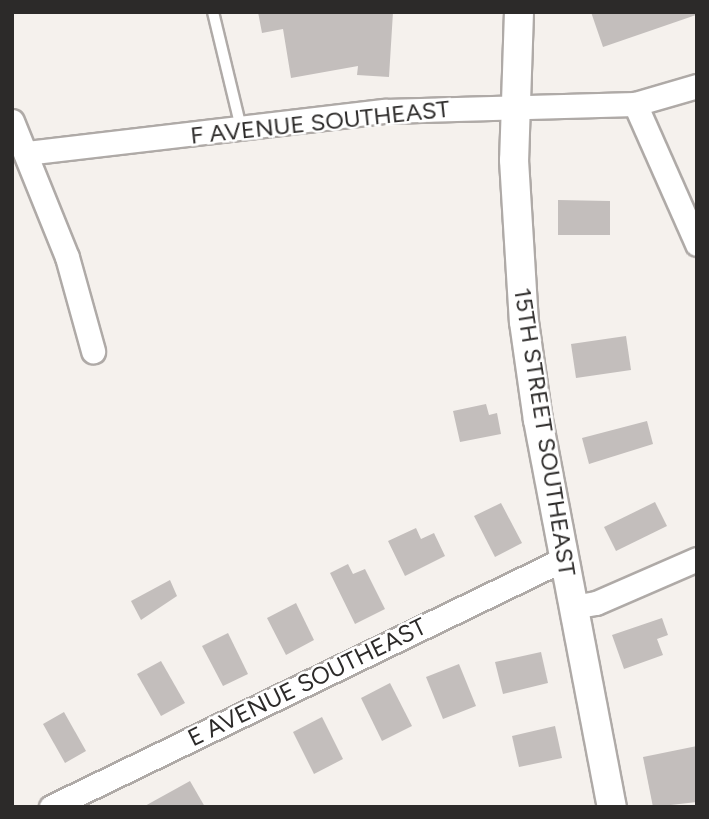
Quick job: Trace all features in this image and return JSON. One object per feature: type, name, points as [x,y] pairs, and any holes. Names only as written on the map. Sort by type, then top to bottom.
[{"type":"street","name":"15TH STREET SOUTHEAST","points":[[519,12],[514,107],[516,227],[524,322],[564,559],[612,807]]},
{"type":"street","name":"F AVENUE SOUTHEAST","points":[[26,153],[242,131],[385,111],[635,104],[697,86]]},
{"type":"street","points":[[635,104],[697,244]]},
{"type":"street","points":[[12,121],[67,257],[93,351]]},
{"type":"street","name":"E AVENUE SOUTHEAST","points":[[51,807],[564,559]]},
{"type":"street","points":[[573,607],[596,603],[697,559]]},
{"type":"lane","points":[[213,12],[242,131]]},
{"type":"building","points":[[258,12],[393,12],[389,77],[357,75],[358,66],[291,78],[283,29],[262,33]]},
{"type":"building","points":[[591,12],[695,12],[696,15],[603,47]]},
{"type":"building","points":[[558,200],[610,201],[610,235],[558,235]]},
{"type":"building","points":[[626,336],[631,370],[576,378],[571,344]]},
{"type":"building","points":[[486,404],[489,415],[497,413],[501,434],[460,442],[453,411]]},
{"type":"building","points":[[647,421],[653,444],[589,464],[582,438]]},
{"type":"building","points":[[655,502],[667,526],[616,551],[604,527]]},
{"type":"building","points":[[501,503],[522,543],[495,557],[474,516]]},
{"type":"building","points":[[416,528],[421,539],[434,533],[445,556],[405,576],[388,541]]},
{"type":"building","points":[[348,564],[353,574],[365,569],[385,609],[355,624],[330,573]]},
{"type":"building","points":[[170,580],[177,596],[141,620],[131,601]]},
{"type":"building","points":[[296,603],[314,640],[286,655],[267,618]]},
{"type":"building","points":[[662,618],[668,635],[657,639],[663,655],[624,669],[612,635]]},
{"type":"building","points":[[228,633],[248,674],[223,686],[202,646]]},
{"type":"building","points":[[541,652],[548,683],[503,694],[495,662]]},
{"type":"building","points":[[161,661],[185,703],[161,716],[137,674]]},
{"type":"building","points":[[459,664],[476,706],[443,719],[426,677]]},
{"type":"building","points":[[390,683],[412,726],[382,741],[361,698]]},
{"type":"building","points":[[64,712],[86,751],[65,763],[43,724]]},
{"type":"building","points":[[322,717],[343,759],[314,774],[293,732]]},
{"type":"building","points":[[555,726],[562,758],[519,767],[512,736]]},
{"type":"building","points":[[697,746],[697,802],[653,807],[643,757]]},
{"type":"building","points":[[190,781],[205,807],[143,807]]}]
